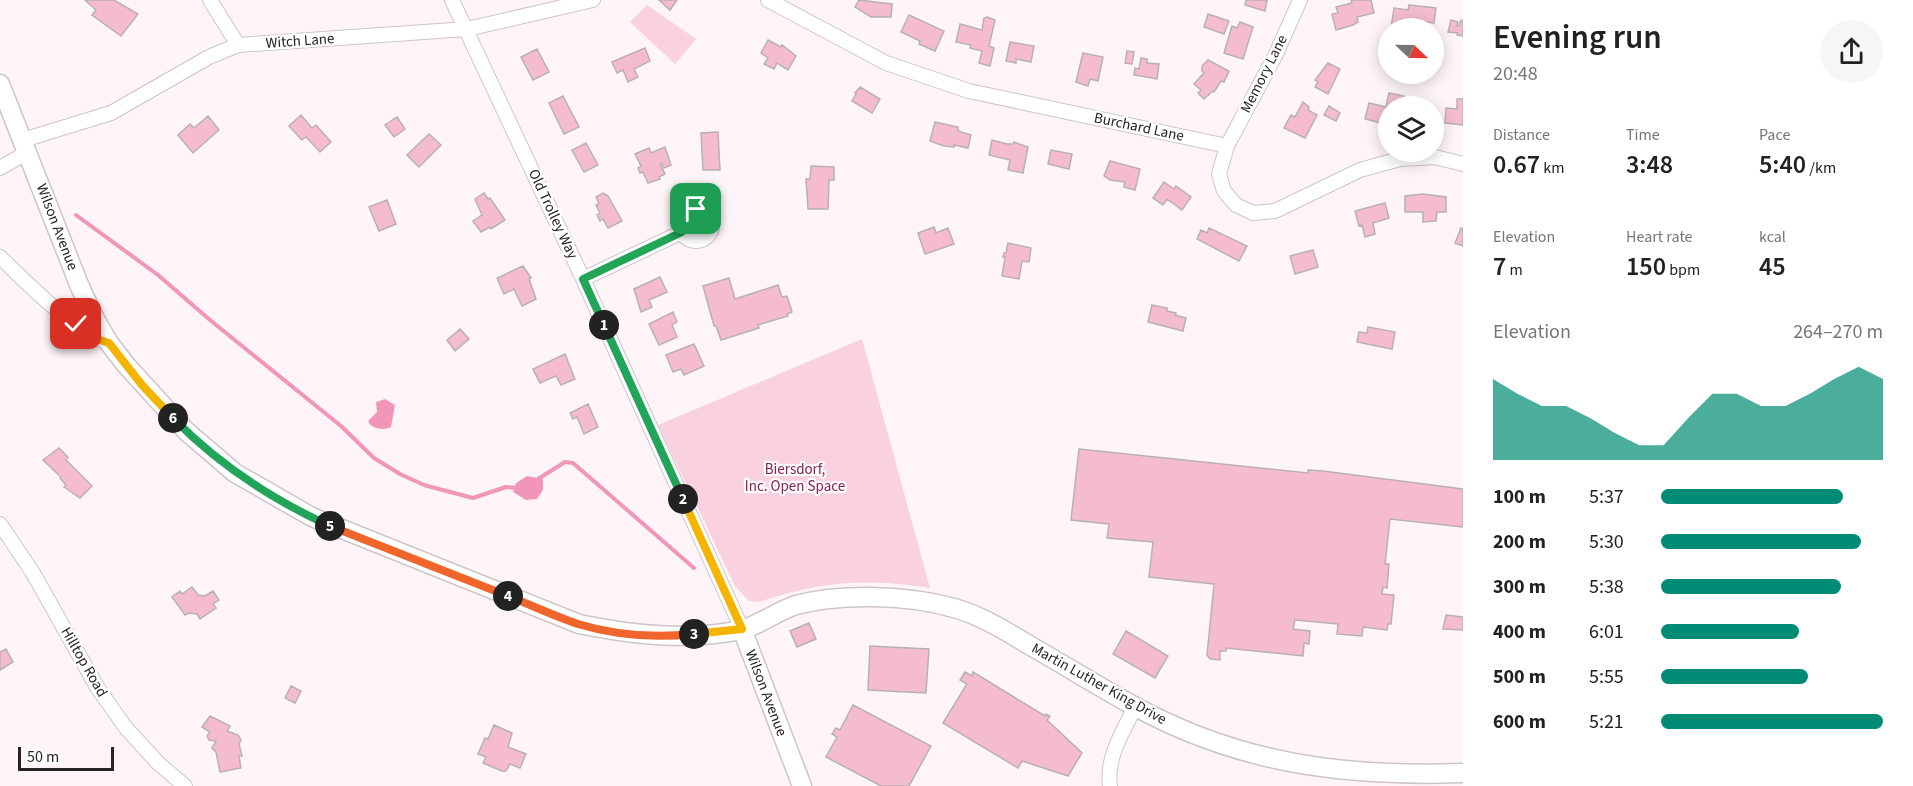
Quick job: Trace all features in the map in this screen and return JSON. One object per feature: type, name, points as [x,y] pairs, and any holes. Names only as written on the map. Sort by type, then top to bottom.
[{"type":"main road","name":"Wilson Avenue","points":[[0,84],[80,287],[109,343],[142,385],[179,424],[235,473],[286,504],[339,530],[579,624],[621,632],[668,637],[742,629],[802,786]]},
{"type":"main road","name":"Martin Luther King Drive","points":[[742,629],[796,606],[848,598],[904,599],[954,608],[1003,629],[1135,707],[1194,735],[1247,753],[1282,761],[1367,773],[1400,775],[1463,773]]},
{"type":"street","points":[[210,0],[238,45]]},
{"type":"street","name":"Old Trolley Way","points":[[452,0],[583,279],[742,629]]},
{"type":"street","name":"Witch Lane","points":[[0,168],[26,146],[111,113],[209,57],[238,45],[467,29],[593,0]]},
{"type":"street","name":"Burchard Lane","points":[[768,0],[886,63],[969,91],[1227,146]]},
{"type":"street","name":"Memory Lane","points":[[1227,146],[1276,54],[1300,0]]},
{"type":"street","points":[[1227,146],[1219,174],[1224,191],[1236,205],[1253,213],[1275,211],[1360,170],[1400,159],[1435,157],[1463,164]]},
{"type":"street","points":[[583,279],[682,232]]},
{"type":"street","points":[[0,257],[76,324],[97,339],[109,343]]},
{"type":"street","name":"Hilltop Road","points":[[0,524],[33,573],[97,687],[126,728],[158,763],[185,786]]},
{"type":"street","points":[[1110,786],[1108,772],[1118,740],[1135,707]]},
{"type":"green space","points":[[647,5],[696,39],[675,64],[630,22]]},
{"type":"green space","name":"Biersdorf, Inc. Open Space","points":[[862,339],[930,588],[884,583],[844,583],[803,590],[759,602],[749,601],[735,586],[658,425]]},
{"type":"shaded area","points":[[385,399],[395,405],[391,427],[385,429],[372,426],[368,421],[377,412],[376,402]]},
{"type":"shaded area","points":[[527,476],[543,479],[543,490],[537,499],[526,500],[513,492],[516,483]]},
{"type":"building","points":[[85,0],[114,0],[138,14],[121,36],[92,15],[96,10]]},
{"type":"building","points":[[659,0],[677,0],[670,10]]},
{"type":"building","points":[[859,0],[892,4],[891,17],[871,17],[855,7]]},
{"type":"building","points":[[1246,0],[1267,0],[1265,11],[1245,5]]},
{"type":"building","points":[[1351,0],[1371,0],[1374,13],[1357,17],[1358,22],[1336,30],[1332,14],[1338,13],[1336,7],[1352,3]]},
{"type":"building","points":[[1409,5],[1436,8],[1435,18],[1392,18],[1394,8],[1408,10]]},
{"type":"building","points":[[1208,14],[1229,21],[1224,34],[1204,27]]},
{"type":"building","points":[[909,15],[944,31],[935,51],[901,32]]},
{"type":"building","points":[[984,18],[995,20],[989,46],[994,48],[990,66],[979,63],[982,51],[970,48],[971,45],[956,42],[960,24],[982,30]]},
{"type":"building","points":[[1451,20],[1458,22],[1457,26],[1461,20],[1463,21],[1463,36],[1448,32]]},
{"type":"building","points":[[1240,22],[1253,27],[1243,59],[1224,53],[1232,26],[1237,28]]},
{"type":"building","points":[[768,40],[781,47],[782,45],[796,56],[788,70],[777,63],[774,69],[764,64],[768,58],[761,53]]},
{"type":"building","points":[[1010,42],[1034,46],[1031,62],[1016,59],[1016,63],[1006,61]]},
{"type":"building","points":[[645,48],[650,61],[634,69],[638,77],[628,82],[623,70],[617,73],[612,62]]},
{"type":"building","points":[[537,49],[549,72],[533,80],[521,57]]},
{"type":"building","points":[[1127,51],[1134,52],[1132,64],[1125,63]]},
{"type":"building","points":[[1083,53],[1103,57],[1098,81],[1090,79],[1088,86],[1076,82]]},
{"type":"building","points":[[1141,58],[1147,59],[1147,63],[1159,64],[1157,79],[1134,75],[1135,68],[1139,69]]},
{"type":"building","points":[[1208,60],[1229,71],[1224,82],[1221,81],[1214,92],[1204,99],[1198,93],[1201,90],[1194,84],[1204,73],[1202,66]]},
{"type":"building","points":[[1328,63],[1340,69],[1328,94],[1315,87],[1318,82],[1315,80]]},
{"type":"building","points":[[860,87],[880,99],[872,113],[852,101]]},
{"type":"building","points":[[1389,93],[1404,96],[1388,96]]},
{"type":"building","points":[[563,96],[579,127],[564,134],[549,103]]},
{"type":"building","points":[[1457,99],[1463,99],[1463,125],[1445,123],[1446,108],[1457,109]]},
{"type":"building","points":[[1303,102],[1309,107],[1308,110],[1317,115],[1305,138],[1284,128],[1291,115],[1295,117]]},
{"type":"building","points":[[1369,103],[1378,105],[1378,122],[1365,119]]},
{"type":"building","points":[[1329,106],[1340,113],[1336,121],[1324,115]]},
{"type":"building","points":[[301,115],[312,128],[316,125],[331,142],[320,152],[306,137],[302,140],[289,126]]},
{"type":"building","points":[[208,116],[219,130],[193,153],[178,135],[190,124],[194,128]]},
{"type":"building","points":[[397,117],[405,129],[394,137],[385,125]]},
{"type":"building","points":[[935,122],[958,127],[958,131],[971,135],[968,148],[954,145],[954,147],[944,146],[930,141]]},
{"type":"building","points":[[718,132],[720,170],[703,170],[701,133]]},
{"type":"building","points":[[429,134],[441,145],[419,167],[407,155]]},
{"type":"building","points":[[992,140],[1007,144],[1014,142],[1028,147],[1023,173],[1008,170],[1010,160],[989,155]]},
{"type":"building","points":[[586,143],[598,165],[584,172],[572,150]]},
{"type":"building","points":[[665,147],[671,165],[664,168],[662,163],[660,164],[665,174],[659,177],[660,179],[648,183],[643,172],[640,173],[638,168],[641,166],[635,154],[649,148],[651,153]]},
{"type":"building","points":[[1051,150],[1072,154],[1069,169],[1048,164]]},
{"type":"building","points":[[1110,161],[1140,169],[1135,190],[1124,187],[1125,182],[1110,180],[1104,176]]},
{"type":"building","points":[[811,166],[834,167],[834,180],[829,180],[828,209],[808,209],[806,179],[810,179]]},
{"type":"building","points":[[1164,182],[1174,189],[1176,186],[1191,197],[1182,210],[1167,199],[1163,205],[1153,198]]},
{"type":"building","points":[[484,193],[505,220],[481,232],[473,221],[482,215],[475,199]]},
{"type":"building","points":[[603,193],[608,196],[622,221],[608,228],[603,219],[600,221],[597,215],[600,213],[596,205],[599,203],[596,197]]},
{"type":"building","points":[[1423,194],[1446,197],[1446,212],[1437,212],[1436,221],[1423,222],[1423,212],[1405,212],[1405,196]]},
{"type":"building","points":[[387,200],[396,224],[379,231],[369,207]]},
{"type":"building","points":[[1385,203],[1389,218],[1373,223],[1375,234],[1365,237],[1355,211]]},
{"type":"building","points":[[934,227],[936,233],[948,228],[954,244],[925,254],[918,233]]},
{"type":"building","points":[[1209,228],[1247,246],[1239,261],[1197,239],[1201,230],[1207,233]]},
{"type":"building","points":[[1461,228],[1463,229],[1463,246],[1455,243]]},
{"type":"building","points":[[1008,243],[1031,248],[1029,262],[1022,261],[1019,279],[1002,276],[1005,257],[1003,257]]},
{"type":"building","points":[[1313,250],[1318,267],[1295,274],[1290,256]]},
{"type":"building","points":[[523,266],[531,278],[529,279],[536,299],[522,306],[514,289],[504,294],[497,278]]},
{"type":"building","points":[[660,277],[667,292],[649,300],[652,307],[641,312],[634,289]]},
{"type":"building","points":[[729,278],[735,299],[778,285],[782,297],[787,296],[792,312],[787,314],[788,316],[758,325],[759,328],[721,340],[714,326],[703,286]]},
{"type":"building","points":[[1152,305],[1167,308],[1167,311],[1186,318],[1183,331],[1148,322]]},
{"type":"building","points":[[673,312],[677,322],[672,325],[677,337],[659,345],[649,324]]},
{"type":"building","points":[[1368,327],[1395,332],[1392,349],[1357,342],[1359,332],[1367,333]]},
{"type":"building","points":[[460,329],[469,339],[455,351],[447,340]]},
{"type":"building","points":[[694,344],[704,366],[684,375],[681,369],[673,372],[666,355]]},
{"type":"building","points":[[565,354],[575,379],[561,385],[556,376],[540,383],[533,369]]},
{"type":"building","points":[[588,404],[598,427],[584,434],[577,417],[573,419],[570,413]]},
{"type":"building","points":[[59,448],[68,457],[66,460],[92,486],[80,498],[64,487],[66,485],[61,477],[43,460]]},
{"type":"building","points":[[1079,449],[1308,473],[1308,470],[1323,471],[1463,489],[1463,527],[1390,519],[1385,564],[1389,564],[1387,588],[1383,587],[1382,594],[1394,595],[1391,624],[1388,624],[1387,630],[1363,627],[1362,636],[1337,634],[1338,624],[1295,620],[1293,629],[1310,631],[1309,644],[1304,643],[1303,656],[1226,648],[1226,651],[1220,651],[1220,660],[1210,659],[1207,655],[1214,584],[1149,577],[1153,542],[1107,538],[1109,524],[1071,520]]},
{"type":"building","points":[[192,587],[198,595],[205,596],[213,591],[219,600],[213,604],[216,608],[200,619],[197,614],[185,615],[172,597]]},
{"type":"building","points":[[1446,615],[1463,617],[1463,630],[1443,629]]},
{"type":"building","points":[[809,623],[816,639],[797,647],[790,631]]},
{"type":"building","points":[[1126,631],[1168,656],[1155,678],[1113,654]]},
{"type":"building","points":[[870,646],[929,649],[926,693],[868,690]]},
{"type":"building","points":[[6,649],[13,662],[0,670],[0,652]]},
{"type":"building","points":[[965,672],[972,676],[973,672],[1045,716],[1046,714],[1050,716],[1047,720],[1082,753],[1068,776],[1022,761],[1018,768],[943,723],[967,684],[960,680]]},
{"type":"building","points":[[291,686],[301,691],[295,703],[285,698]]},
{"type":"building","points":[[853,705],[931,746],[909,786],[881,786],[826,757],[837,737],[832,734],[836,728],[840,730]]},
{"type":"building","points":[[210,716],[230,726],[227,731],[238,735],[241,740],[239,744],[242,756],[239,756],[241,768],[220,772],[216,752],[212,748],[216,741],[209,740],[207,736],[210,732],[202,727]]},
{"type":"building","points":[[494,725],[512,733],[508,747],[526,754],[520,768],[510,764],[506,771],[502,771],[483,763],[486,757],[478,754]]},
{"type":"waterway","points":[[76,215],[158,275],[341,426],[374,458],[424,485],[473,498],[506,487],[519,488]]},
{"type":"waterway","points":[[538,479],[565,462],[573,463],[694,568]]},
{"type":"route","points":[[76,324],[97,339],[109,343],[142,385],[186,431],[235,473],[286,504],[339,530],[579,624],[621,632],[668,637],[742,629],[583,279],[682,232],[680,223],[684,214],[696,209]]}]
